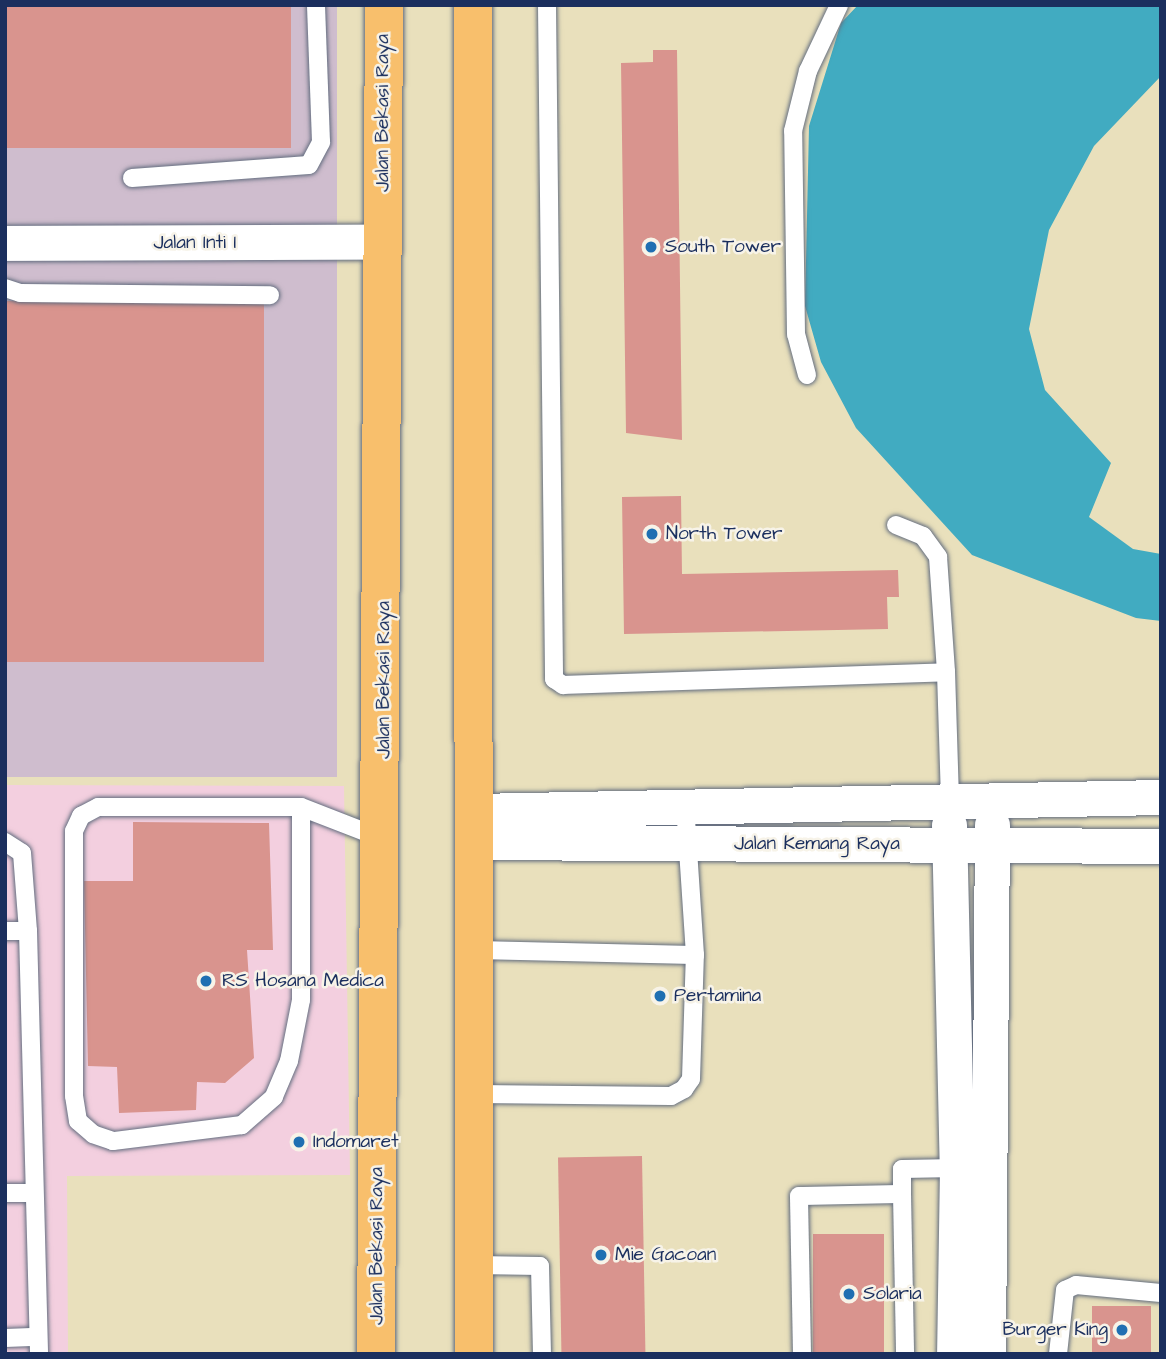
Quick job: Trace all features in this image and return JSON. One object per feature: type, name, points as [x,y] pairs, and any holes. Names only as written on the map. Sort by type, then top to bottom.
[{"type":"main road","name":"Jalan Bekasi Raya","points":[[376,1354],[384,5]]},
{"type":"main road","points":[[473,5],[477,1094],[474,1354]]},
{"type":"street","name":"Jalan Inti I","points":[[5,243],[384,242]]},
{"type":"street","name":"Jalan Kemang Raya","points":[[474,826],[685,806],[1161,797]]},
{"type":"street","points":[[988,1354],[993,1039],[991,799]]},
{"type":"street","points":[[950,800],[957,1168],[954,1354]]},
{"type":"street","name":"Jalan Kemang Raya","points":[[474,826],[691,843],[949,847],[1161,846]]},
{"type":"street","points":[[954,1041],[993,1039]]},
{"type":"lane","points":[[132,178],[309,164],[321,142],[316,5]]},
{"type":"lane","points":[[547,5],[554,680],[563,685],[946,671]]},
{"type":"lane","points":[[807,375],[795,322],[793,131],[808,71],[839,5]]},
{"type":"lane","points":[[5,288],[20,293],[270,295]]},
{"type":"lane","points":[[896,526],[923,536],[938,557],[946,671],[950,800]]},
{"type":"lane","points":[[477,1094],[679,1094],[691,1079],[695,955],[691,843],[685,806]]},
{"type":"lane","points":[[301,807],[301,1000],[289,1061],[274,1097],[242,1125],[113,1141],[93,1134],[78,1121],[74,1096],[74,831],[81,816],[98,807],[301,807],[381,838]]},
{"type":"lane","points":[[5,842],[22,853],[28,931],[32,1193],[38,1346],[5,1338]]},
{"type":"lane","points":[[5,931],[28,931]]},
{"type":"lane","points":[[475,950],[695,955]]},
{"type":"lane","points":[[905,1354],[902,1169],[957,1168]]},
{"type":"lane","points":[[5,1193],[32,1193]]},
{"type":"lane","points":[[802,1354],[799,1196],[902,1194]]},
{"type":"lane","points":[[475,1265],[540,1266],[542,1354]]},
{"type":"lane","points":[[1058,1354],[1065,1290],[1076,1285],[1161,1293]]},
{"type":"shaded area","points":[[5,5],[337,5],[337,777],[5,777]]},
{"type":"shaded area","name":"RS Hosana Medica","points":[[5,785],[344,786],[350,1175],[67,1176],[68,1354],[5,1354]]},
{"type":"water","points":[[858,5],[1161,5],[1161,76],[1094,146],[1049,230],[1029,329],[1045,390],[1111,463],[1089,517],[1133,549],[1161,554],[1161,621],[1136,618],[972,555],[856,428],[821,362],[805,306],[809,126],[841,23]]},
{"type":"building","points":[[5,5],[291,5],[291,148],[5,148]]},
{"type":"building","name":"South Tower","points":[[653,50],[677,50],[682,440],[626,433],[621,63],[653,62]]},
{"type":"building","points":[[5,301],[264,301],[264,662],[5,662]]},
{"type":"building","name":"North Tower","points":[[681,496],[682,574],[898,570],[899,597],[887,597],[888,629],[624,634],[622,497]]},
{"type":"building","points":[[133,822],[269,823],[273,950],[247,950],[254,1058],[225,1083],[197,1082],[196,1110],[119,1113],[117,1067],[88,1066],[84,881],[133,881]]},
{"type":"building","name":"Mie Gacoan","points":[[642,1156],[645,1354],[561,1354],[558,1157]]},
{"type":"building","name":"Solaria","points":[[813,1234],[884,1234],[884,1354],[813,1354]]},
{"type":"building","name":"Burger King","points":[[1092,1306],[1151,1306],[1151,1354],[1092,1354]]},
{"type":"place","name":"South Tower","points":[[651,247]]},
{"type":"place","name":"North Tower","points":[[652,534]]},
{"type":"place","name":"RS Hosana Medica","points":[[206,981]]},
{"type":"place","name":"Pertamina","points":[[660,996]]},
{"type":"place","name":"Indomaret","points":[[299,1142]]},
{"type":"place","name":"Mie Gacoan","points":[[601,1255]]},
{"type":"place","name":"Solaria","points":[[849,1294]]},
{"type":"place","name":"Burger King","points":[[1122,1330]]}]
